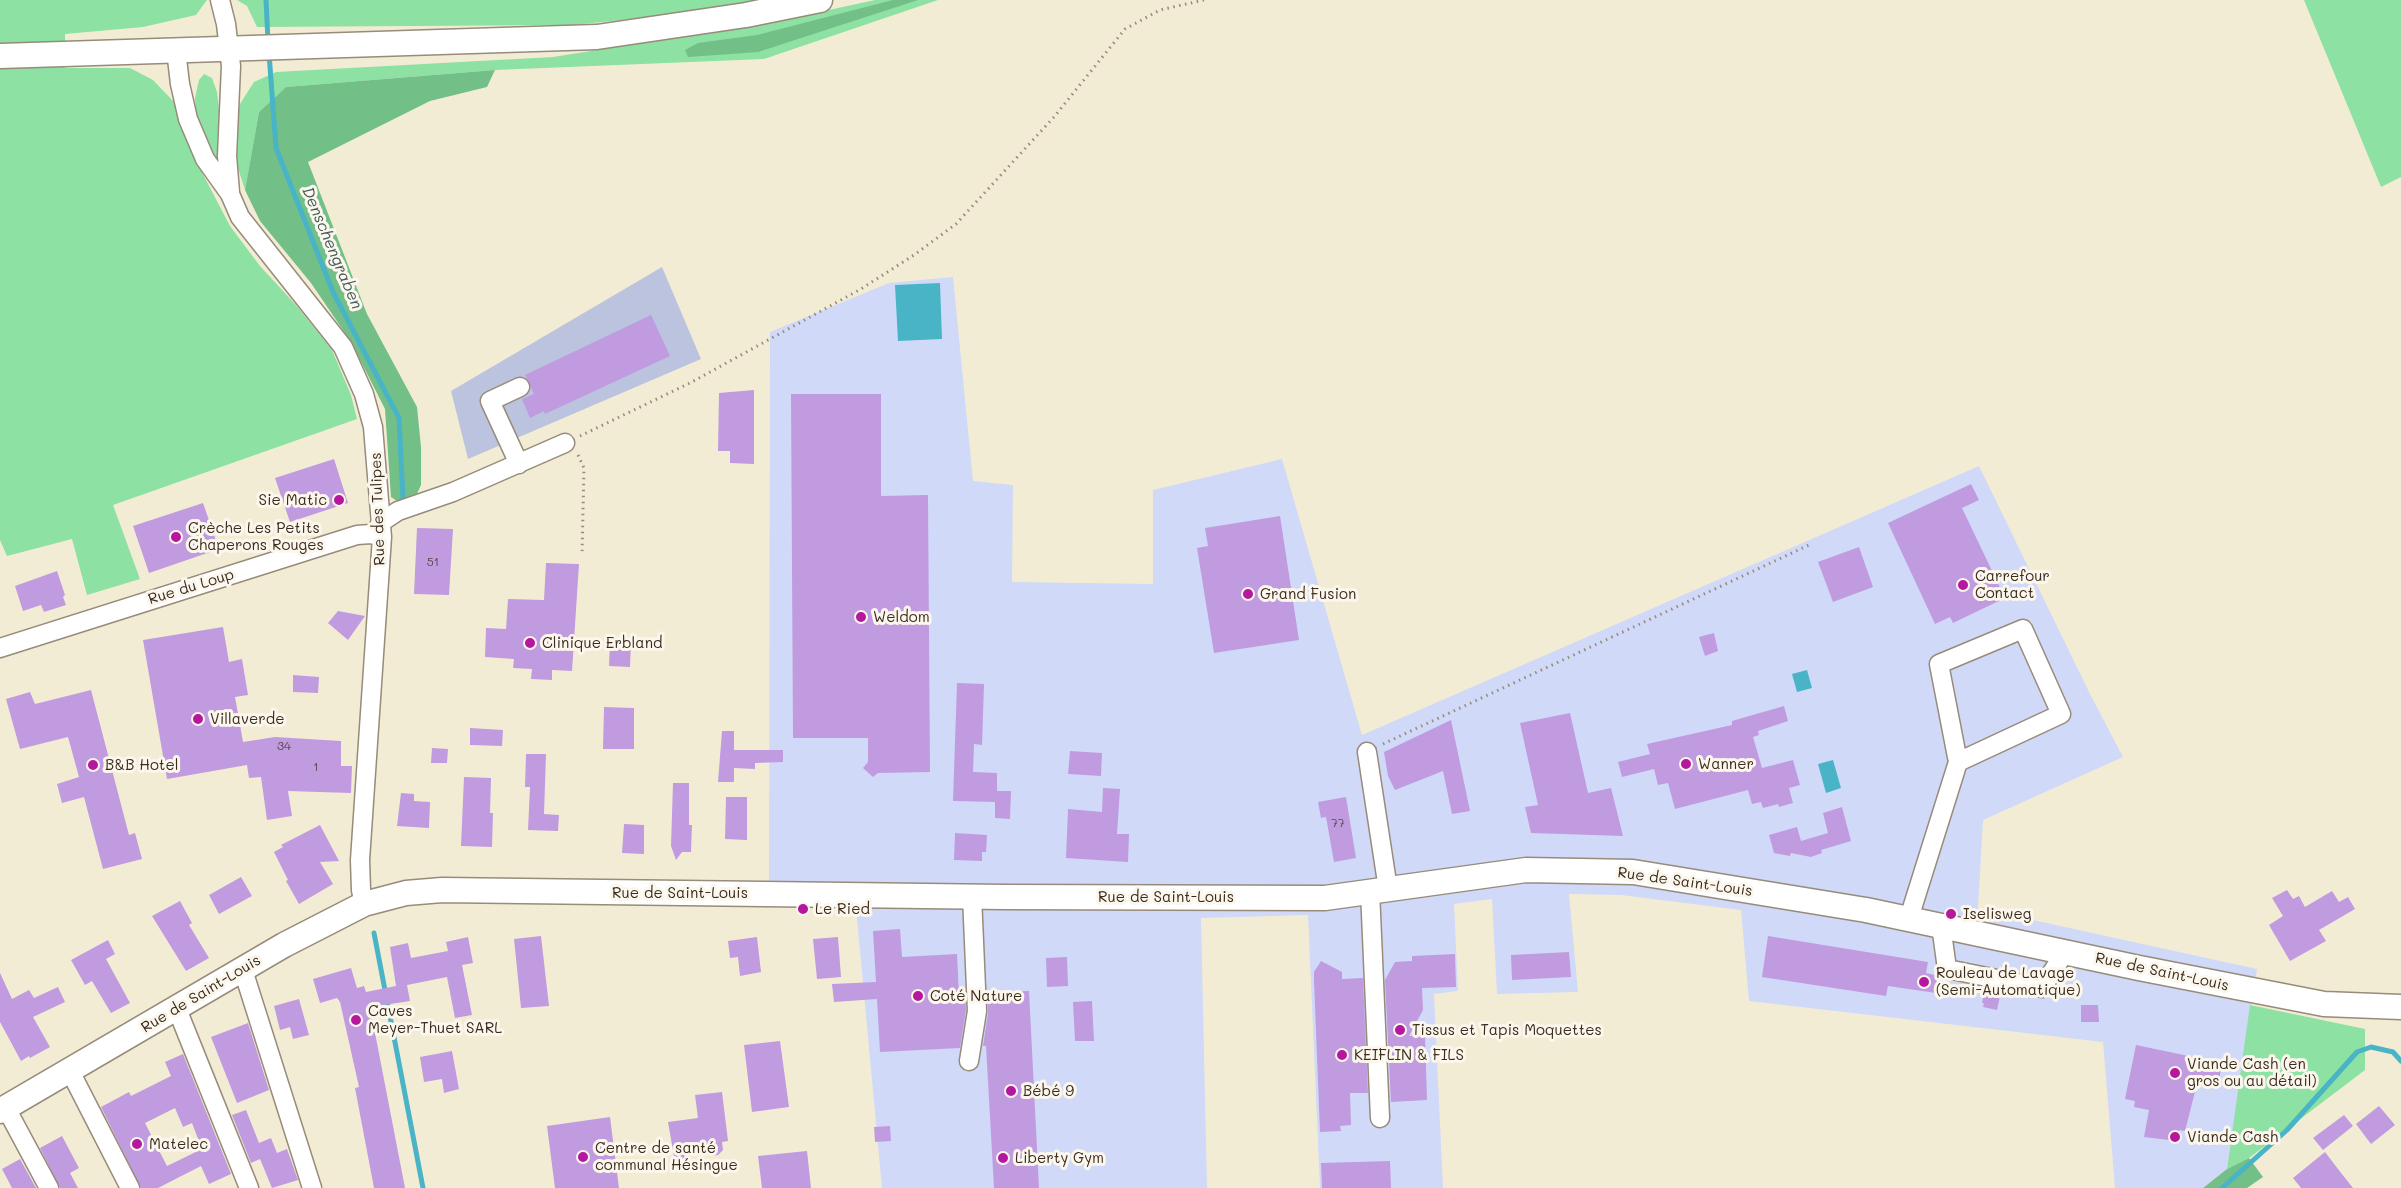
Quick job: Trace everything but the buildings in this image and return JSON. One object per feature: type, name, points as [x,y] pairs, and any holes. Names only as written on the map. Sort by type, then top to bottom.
[{"type":"main road","points":[[0,57],[597,37],[746,15],[820,0]]},
{"type":"main road","name":"Rue de Saint-Louis","points":[[3,1109],[284,945],[364,903],[406,893],[442,890],[1325,898],[1526,870],[1633,872],[1909,918],[2293,999],[2324,1004],[2401,1007]]},
{"type":"street","name":"Rue des Tulipes","points":[[220,0],[240,48],[231,66],[227,156],[230,194]]},
{"type":"street","name":"Rue des Tulipes","points":[[176,50],[180,84],[188,119],[205,159],[230,194],[240,217],[343,347],[364,394],[373,427],[381,530],[360,860],[364,903]]},
{"type":"street","points":[[519,464],[490,401],[520,387]]},
{"type":"street","points":[[381,530],[398,511],[453,492],[565,443]]},
{"type":"street","name":"Rue du Loup","points":[[0,648],[357,535],[371,534],[381,530]]},
{"type":"street","points":[[1909,918],[1958,762],[1939,664],[2023,629],[2061,714],[1958,762]]},
{"type":"street","points":[[1367,752],[1379,890],[1380,1118]]},
{"type":"street","points":[[969,1061],[977,1011],[972,896]]},
{"type":"street","points":[[1941,925],[1947,969],[2042,988],[2065,952]]},
{"type":"street","points":[[243,970],[312,1188]]},
{"type":"street","points":[[177,1009],[249,1188]]},
{"type":"street","points":[[70,1071],[130,1188]]},
{"type":"street","points":[[3,1109],[49,1188]]},
{"type":"path","points":[[582,554],[584,468],[581,458],[565,443],[690,383],[861,289],[914,255],[956,224],[1054,117],[1125,28],[1160,10],[1204,0]]},
{"type":"path","points":[[1367,752],[1809,545]]},
{"type":"shaded area","points":[[662,267],[701,359],[468,459],[451,391]]},
{"type":"shaded area","points":[[953,277],[973,481],[1013,485],[1012,582],[1153,584],[1153,490],[1282,459],[1362,735],[1979,466],[2123,757],[1983,820],[1978,908],[2257,969],[2227,1169],[2203,1188],[2115,1188],[2103,1042],[1749,1001],[1741,910],[1621,895],[1569,894],[1578,992],[1497,994],[1492,899],[1454,904],[1458,991],[1434,994],[1443,1188],[1320,1188],[1308,915],[1201,918],[1207,1188],[882,1188],[855,897],[769,881],[770,332],[889,283]]},
{"type":"green space","points":[[0,0],[207,0],[196,15],[143,27],[65,34],[65,68],[130,68],[153,80],[174,102],[195,159],[230,226],[260,266],[295,304],[332,350],[351,395],[357,419],[113,505],[140,579],[87,595],[72,539],[7,556],[0,540]]},
{"type":"green space","points":[[237,0],[761,0],[709,11],[573,25],[257,27],[247,6]]},
{"type":"green space","points":[[875,0],[938,0],[764,59],[495,70],[286,87],[259,112],[245,190],[237,165],[235,132],[240,104],[254,82],[276,72],[553,57],[769,23]]},
{"type":"green space","points":[[893,0],[918,0],[758,52],[688,57],[685,50],[698,43],[757,35]]},
{"type":"green space","points":[[2304,0],[2401,0],[2401,177],[2381,187]]},
{"type":"green space","points":[[495,70],[487,87],[430,101],[308,162],[367,314],[417,407],[421,447],[421,485],[416,496],[397,501],[391,497],[385,409],[351,342],[311,283],[260,221],[245,190],[259,112],[286,87]]},
{"type":"green space","points":[[204,74],[212,78],[217,92],[219,109],[217,150],[221,166],[218,168],[196,119],[195,98],[199,80]]},
{"type":"green space","points":[[2250,1005],[2365,1029],[2365,1070],[2249,1158],[2227,1169]]},
{"type":"green space","points":[[2249,1158],[2263,1177],[2247,1188],[2203,1188],[2227,1169]]},
{"type":"water","points":[[940,283],[942,339],[898,341],[895,285]]},
{"type":"water","points":[[1807,670],[1812,688],[1797,692],[1792,674]]},
{"type":"water","points":[[1833,760],[1841,788],[1826,793],[1818,764]]},
{"type":"waterway","name":"Denschengraben","points":[[266,0],[268,41]]},
{"type":"waterway","name":"Denschengraben","points":[[269,53],[276,148],[333,292],[399,418],[403,498]]},
{"type":"waterway","points":[[374,933],[423,1188]]},
{"type":"waterway","points":[[2222,1188],[2287,1130],[2357,1052],[2371,1047],[2393,1052],[2401,1061]]},
{"type":"place","name":"Sie Matic","points":[[339,500]]},
{"type":"place","name":"Crèche Les Petits Chaperons Rouges","points":[[176,537]]},
{"type":"place","name":"Carrefour Contact","points":[[1963,585]]},
{"type":"place","name":"Grand Fusion","points":[[1248,594]]},
{"type":"place","name":"Weldom","points":[[861,617]]},
{"type":"place","name":"Clinique Erbland","points":[[530,643]]},
{"type":"place","name":"Villaverde","points":[[198,719]]},
{"type":"place","name":"Wanner","points":[[1686,764]]},
{"type":"place","name":"B&B Hotel","points":[[93,765]]},
{"type":"place","name":"Le Ried","points":[[803,909]]},
{"type":"place","name":"Iselisweg","points":[[1951,914]]},
{"type":"place","name":"Rouleau de Lavage (Semi-Automatique)","points":[[1924,982]]},
{"type":"place","name":"Coté Nature","points":[[918,996]]},
{"type":"place","name":"Caves Meyer-Thuet SARL","points":[[356,1020]]},
{"type":"place","name":"Tissus et Tapis Moquettes","points":[[1400,1030]]},
{"type":"place","name":"KEIFLIN & FILS","points":[[1342,1055]]},
{"type":"place","name":"Viande Cash (en gros ou au détail)","points":[[2175,1073]]},
{"type":"place","name":"Bébé 9","points":[[1011,1091]]},
{"type":"place","name":"Viande Cash","points":[[2175,1137]]},
{"type":"place","name":"Matelec","points":[[137,1144]]},
{"type":"place","name":"Centre de santé communal Hésingue","points":[[583,1157]]},
{"type":"place","name":"Liberty Gym","points":[[1003,1158]]}]
